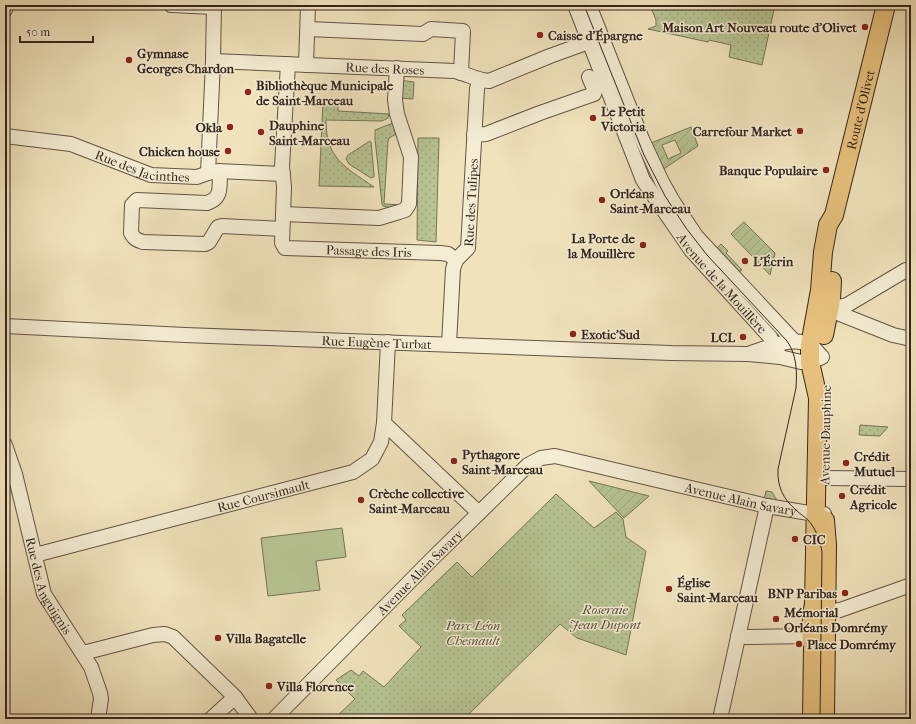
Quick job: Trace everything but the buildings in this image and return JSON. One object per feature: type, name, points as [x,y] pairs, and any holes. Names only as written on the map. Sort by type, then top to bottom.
[{"type":"main road","name":"Route d'Olivet","points":[[809,351],[821,346],[829,309],[834,215],[886,5]]},
{"type":"main road","name":"Route d'Olivet","points":[[809,351],[820,290],[823,252],[828,225],[834,215]]},
{"type":"main road","name":"Avenue Dauphine","points":[[809,351],[826,383],[824,478],[814,603],[811,622],[813,647],[812,719]]},
{"type":"main road","name":"Avenue Dauphine","points":[[809,351],[818,398],[820,514],[827,545],[825,719]]},
{"type":"street","points":[[5,10],[6,5]]},
{"type":"street","points":[[171,5],[214,6],[214,172],[219,193],[214,201],[207,203],[137,200],[132,205],[131,233],[136,240],[143,242],[205,244],[209,242],[215,229],[222,226],[282,236],[288,64]]},
{"type":"street","points":[[306,65],[308,5]]},
{"type":"street","name":"Avenue de la Mouillère","points":[[575,5],[592,32],[662,182],[680,213],[696,236],[809,351]]},
{"type":"street","name":"Avenue de la Mouillère","points":[[589,5],[592,32],[639,170],[691,250],[770,337],[777,351]]},
{"type":"street","points":[[308,29],[423,34],[431,29],[463,31],[461,73]]},
{"type":"street","name":"Rue des Roses","points":[[213,61],[397,68],[461,73],[479,80],[489,81],[550,56],[576,36],[592,32]]},
{"type":"street","points":[[283,214],[379,218],[405,210],[409,204],[411,157],[395,100],[397,68]]},
{"type":"street","points":[[474,135],[486,134],[594,94],[595,91],[589,77]]},
{"type":"street","name":"Rue des Tulipes","points":[[450,344],[453,269],[456,260],[468,248],[477,89],[479,80]]},
{"type":"street","name":"Rue des Jacinthes","points":[[5,136],[71,144],[151,175],[197,177],[214,172],[283,174]]},
{"type":"street","points":[[650,189],[662,182]]},
{"type":"street","name":"Passage des Iris","points":[[282,236],[285,248],[440,253],[448,254],[456,260]]},
{"type":"street","points":[[829,309],[847,304],[906,270],[911,271]]},
{"type":"street","name":"Route d'Olivet","points":[[820,290],[822,304],[824,308],[829,309]]},
{"type":"street","points":[[829,309],[894,335],[911,339]]},
{"type":"street","name":"Rue Eugène Turbat","points":[[5,326],[185,335],[671,353],[748,354],[777,351],[787,341],[809,351]]},
{"type":"street","name":"Rue Coursimault","points":[[34,555],[353,472],[372,459],[381,442],[384,423],[388,342]]},
{"type":"street","points":[[777,351],[802,362],[809,351]]},
{"type":"street","points":[[384,423],[479,513]]},
{"type":"street","name":"Rue des Anguignis","points":[[5,445],[15,474],[44,594],[91,667],[101,699],[98,719]]},
{"type":"street","name":"Avenue Alain Savary","points":[[274,719],[528,465],[541,458],[555,456],[767,506],[820,514]]},
{"type":"street","points":[[824,478],[911,479]]},
{"type":"street","points":[[720,719],[767,506]]},
{"type":"street","points":[[826,612],[840,610],[911,585]]},
{"type":"street","points":[[83,653],[153,635],[165,634],[173,637],[235,697],[250,719]]},
{"type":"street","points":[[738,636],[811,636]]},
{"type":"street","points":[[211,719],[235,697]]},
{"type":"green space","points":[[650,5],[775,5],[762,65],[729,57],[731,45],[709,40],[708,42],[648,29],[656,26],[656,20]]},
{"type":"green space","points":[[399,80],[414,82],[413,99],[398,98]]},
{"type":"green space","points":[[323,103],[338,103],[338,111],[389,114],[388,118],[382,121],[326,120],[329,144],[339,161],[354,174],[374,187],[319,186]]},
{"type":"green space","points":[[393,123],[398,133],[389,138],[388,141],[384,204],[403,205],[396,209],[383,206],[382,204],[375,139],[375,130]]},
{"type":"green space","points":[[691,127],[698,146],[662,170],[651,143]],"holes":[[[675,140],[681,153],[668,159],[662,145]]]},
{"type":"green space","points":[[418,138],[439,138],[436,242],[417,240]]},
{"type":"green space","points":[[370,141],[374,174],[374,177],[371,178],[349,164],[346,159],[348,155]]},
{"type":"green space","points":[[744,222],[775,253],[770,275],[731,234]]},
{"type":"green space","points":[[721,244],[728,251],[726,253],[742,270],[738,273],[716,249]]},
{"type":"green space","points":[[860,425],[888,427],[880,436],[859,435]]},
{"type":"green space","points":[[589,481],[649,496],[624,518]]},
{"type":"green space","points":[[766,491],[772,492],[779,504],[764,500]]},
{"type":"green space","name":"Parc Léon Chesnault","points":[[556,494],[594,528],[616,512],[623,519],[626,537],[646,551],[626,655],[577,638],[560,624],[464,719],[334,719],[355,699],[336,680],[351,670],[359,676],[363,671],[384,687],[421,647],[399,626],[406,620],[402,615],[457,562],[472,577]]},
{"type":"green space","points":[[342,528],[346,557],[316,561],[320,590],[268,596],[261,538]]},
{"type":"tram line","points":[[584,5],[644,155],[665,196],[686,228],[707,255],[787,341],[795,358],[796,388],[778,469],[778,475],[780,487],[784,497],[791,506],[811,523],[817,535],[822,552],[820,719]]},
{"type":"place","name":"Maison Art Nouveau route d'Olivet","points":[[865,27]]},
{"type":"place","name":"Caisse d'Épargne","points":[[540,35]]},
{"type":"place","name":"Gymnase Georges Chardon","points":[[129,60]]},
{"type":"place","name":"Bibliothèque Municipale de Saint-Marceau","points":[[248,92]]},
{"type":"place","name":"Le Petit Victoria","points":[[593,118]]},
{"type":"place","name":"Okla","points":[[230,127]]},
{"type":"place","name":"Carrefour Market","points":[[800,131]]},
{"type":"place","name":"Dauphine Saint-Marceau","points":[[261,132]]},
{"type":"place","name":"Chicken house","points":[[228,151]]},
{"type":"place","name":"Banque Populaire","points":[[826,170]]},
{"type":"place","name":"Orléans Saint-Marceau","points":[[602,200]]},
{"type":"place","name":"La Porte de la Mouillère","points":[[643,245]]},
{"type":"place","name":"L'Écrin","points":[[745,261]]},
{"type":"place","name":"Exotic'Sud","points":[[573,334]]},
{"type":"place","name":"LCL","points":[[743,337]]},
{"type":"place","name":"Pythagore Saint-Marceau","points":[[454,461]]},
{"type":"place","name":"Crédit Mutuel","points":[[846,463]]},
{"type":"place","name":"Crédit Agricole","points":[[842,496]]},
{"type":"place","name":"Crèche collective Saint-Marceau","points":[[361,500]]},
{"type":"place","name":"CIC","points":[[795,539]]},
{"type":"place","name":"Église Saint-Marceau","points":[[669,589]]},
{"type":"place","name":"BNP Paribas","points":[[845,593]]},
{"type":"place","name":"Mémorial Orléans Domrémy","points":[[776,619]]},
{"type":"place","name":"Villa Bagatelle","points":[[218,638]]},
{"type":"place","name":"Place Domrémy","points":[[799,644]]},
{"type":"place","name":"Villa Florence","points":[[269,686]]},
{"type":"park label","name":"Roseraie Jean Dupont","points":[[605,616]]}]
